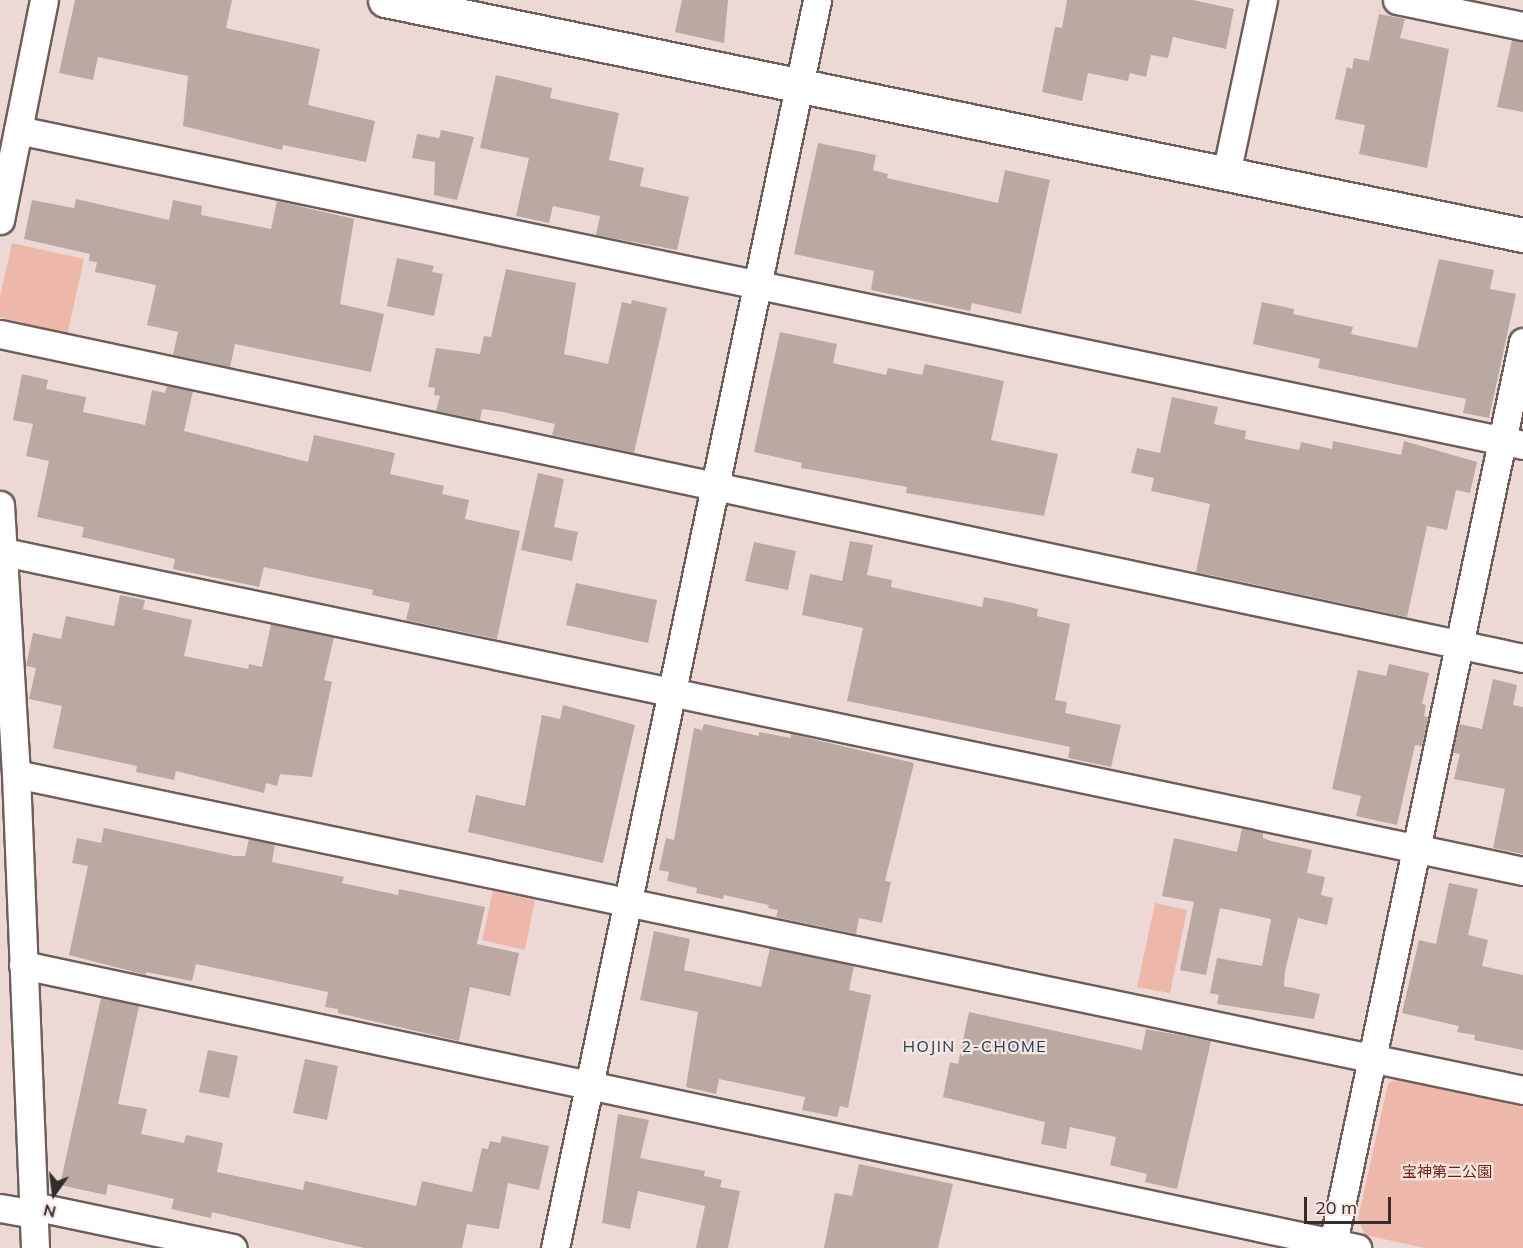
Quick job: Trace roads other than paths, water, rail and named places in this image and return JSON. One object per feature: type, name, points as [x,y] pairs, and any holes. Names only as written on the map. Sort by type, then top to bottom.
[{"type":"street","points":[[0,220],[44,0]]},
{"type":"street","points":[[385,0],[1523,235]]},
{"type":"street","points":[[555,1248],[625,903],[817,0]]},
{"type":"street","points":[[1226,174],[1263,0]]},
{"type":"street","points":[[1397,0],[1523,26]]},
{"type":"street","points":[[18,130],[1512,443]]},
{"type":"street","points":[[0,334],[1523,658]]},
{"type":"street","points":[[23,965],[1341,1246],[1372,1058],[1459,645],[1512,443],[1523,342]]},
{"type":"street","points":[[0,505],[16,774],[35,1248]]},
{"type":"street","points":[[4,552],[1523,871]]},
{"type":"street","points":[[16,774],[1523,1090]]},
{"type":"street","points":[[0,1208],[33,1210],[233,1248]]},
{"type":"district","name":"HOJIN 2-CHOME","points":[[975,1046]]},
{"type":"park label","name":"宝神第二公園","points":[[1447,1172]]}]
